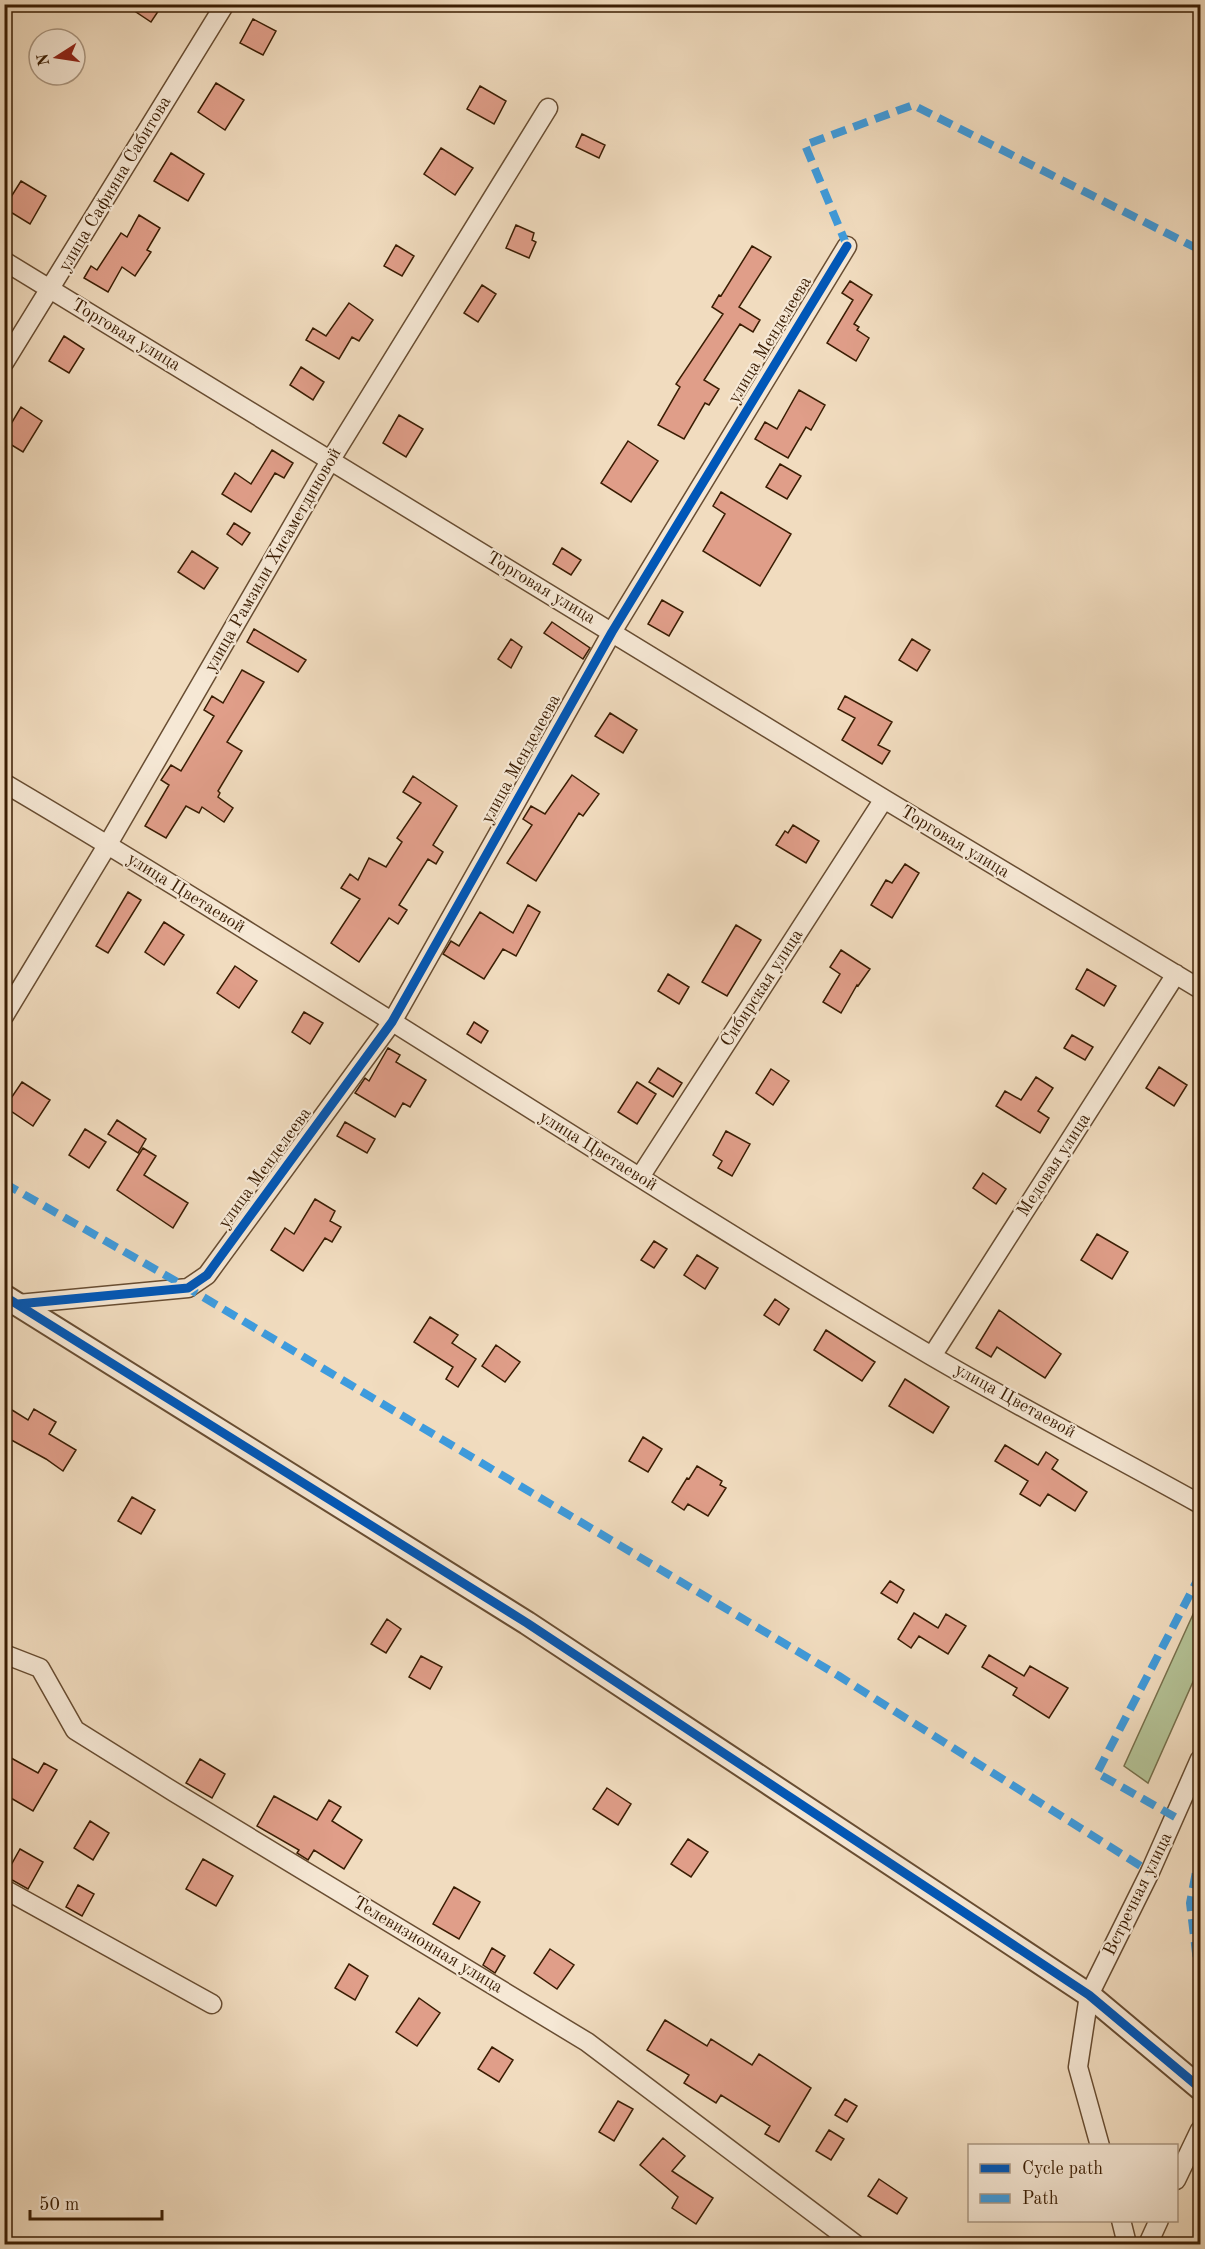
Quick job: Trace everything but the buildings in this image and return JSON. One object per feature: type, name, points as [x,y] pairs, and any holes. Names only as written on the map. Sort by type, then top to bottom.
[{"type":"street","name":"улица Сафияна Сабитова","points":[[4,363],[225,4]]},
{"type":"street","name":"улица Рамзили Хисаметдиновой","points":[[4,1016],[108,844],[330,461],[548,108]]},
{"type":"street","name":"улица Менделеева","points":[[11,1300],[188,1288],[207,1275],[392,1022],[612,632],[847,246]]},
{"type":"street","name":"Торговая улица","points":[[4,261],[884,799],[1200,989]]},
{"type":"street","name":"улица Цветаевой","points":[[4,783],[108,844],[640,1177],[932,1356],[1200,1504]]},
{"type":"street","name":"Сибирская улица","points":[[640,1177],[884,799]]},
{"type":"street","name":"Медовая улица","points":[[932,1356],[1176,974]]},
{"type":"street","points":[[11,1300],[527,1623],[1089,1995],[1200,2088]]},
{"type":"street","name":"Телевизионная улица","points":[[4,1654],[40,1668],[75,1730],[587,2042],[855,2244]]},
{"type":"street","name":"Встречная улица","points":[[1100,2144],[1078,2067],[1089,1995],[1150,1872],[1200,1760]]},
{"type":"street","points":[[4,1889],[212,2004]]},
{"type":"street","points":[[1178,2176],[1200,2130]]},
{"type":"street","points":[[1122,2222],[1127,2244]]},
{"type":"street","points":[[1148,2244],[1158,2222]]},
{"type":"green space","points":[[1200,1599],[1200,1666],[1148,1783],[1124,1766]]},
{"type":"marked path","points":[[847,246],[805,145],[913,105],[1200,250]]},
{"type":"marked path","points":[[4,1183],[188,1288],[839,1676],[1150,1872]]},
{"type":"marked path","points":[[1175,1817],[1097,1773],[1200,1575]]},
{"type":"marked path","points":[[1200,1851],[1190,1903],[1200,1986]]},
{"type":"cycle path","points":[[18,1304],[188,1288],[207,1275],[392,1022],[612,632],[847,246]]},
{"type":"cycle path","points":[[4,1296],[527,1623],[1089,1995],[1200,2088]]}]
